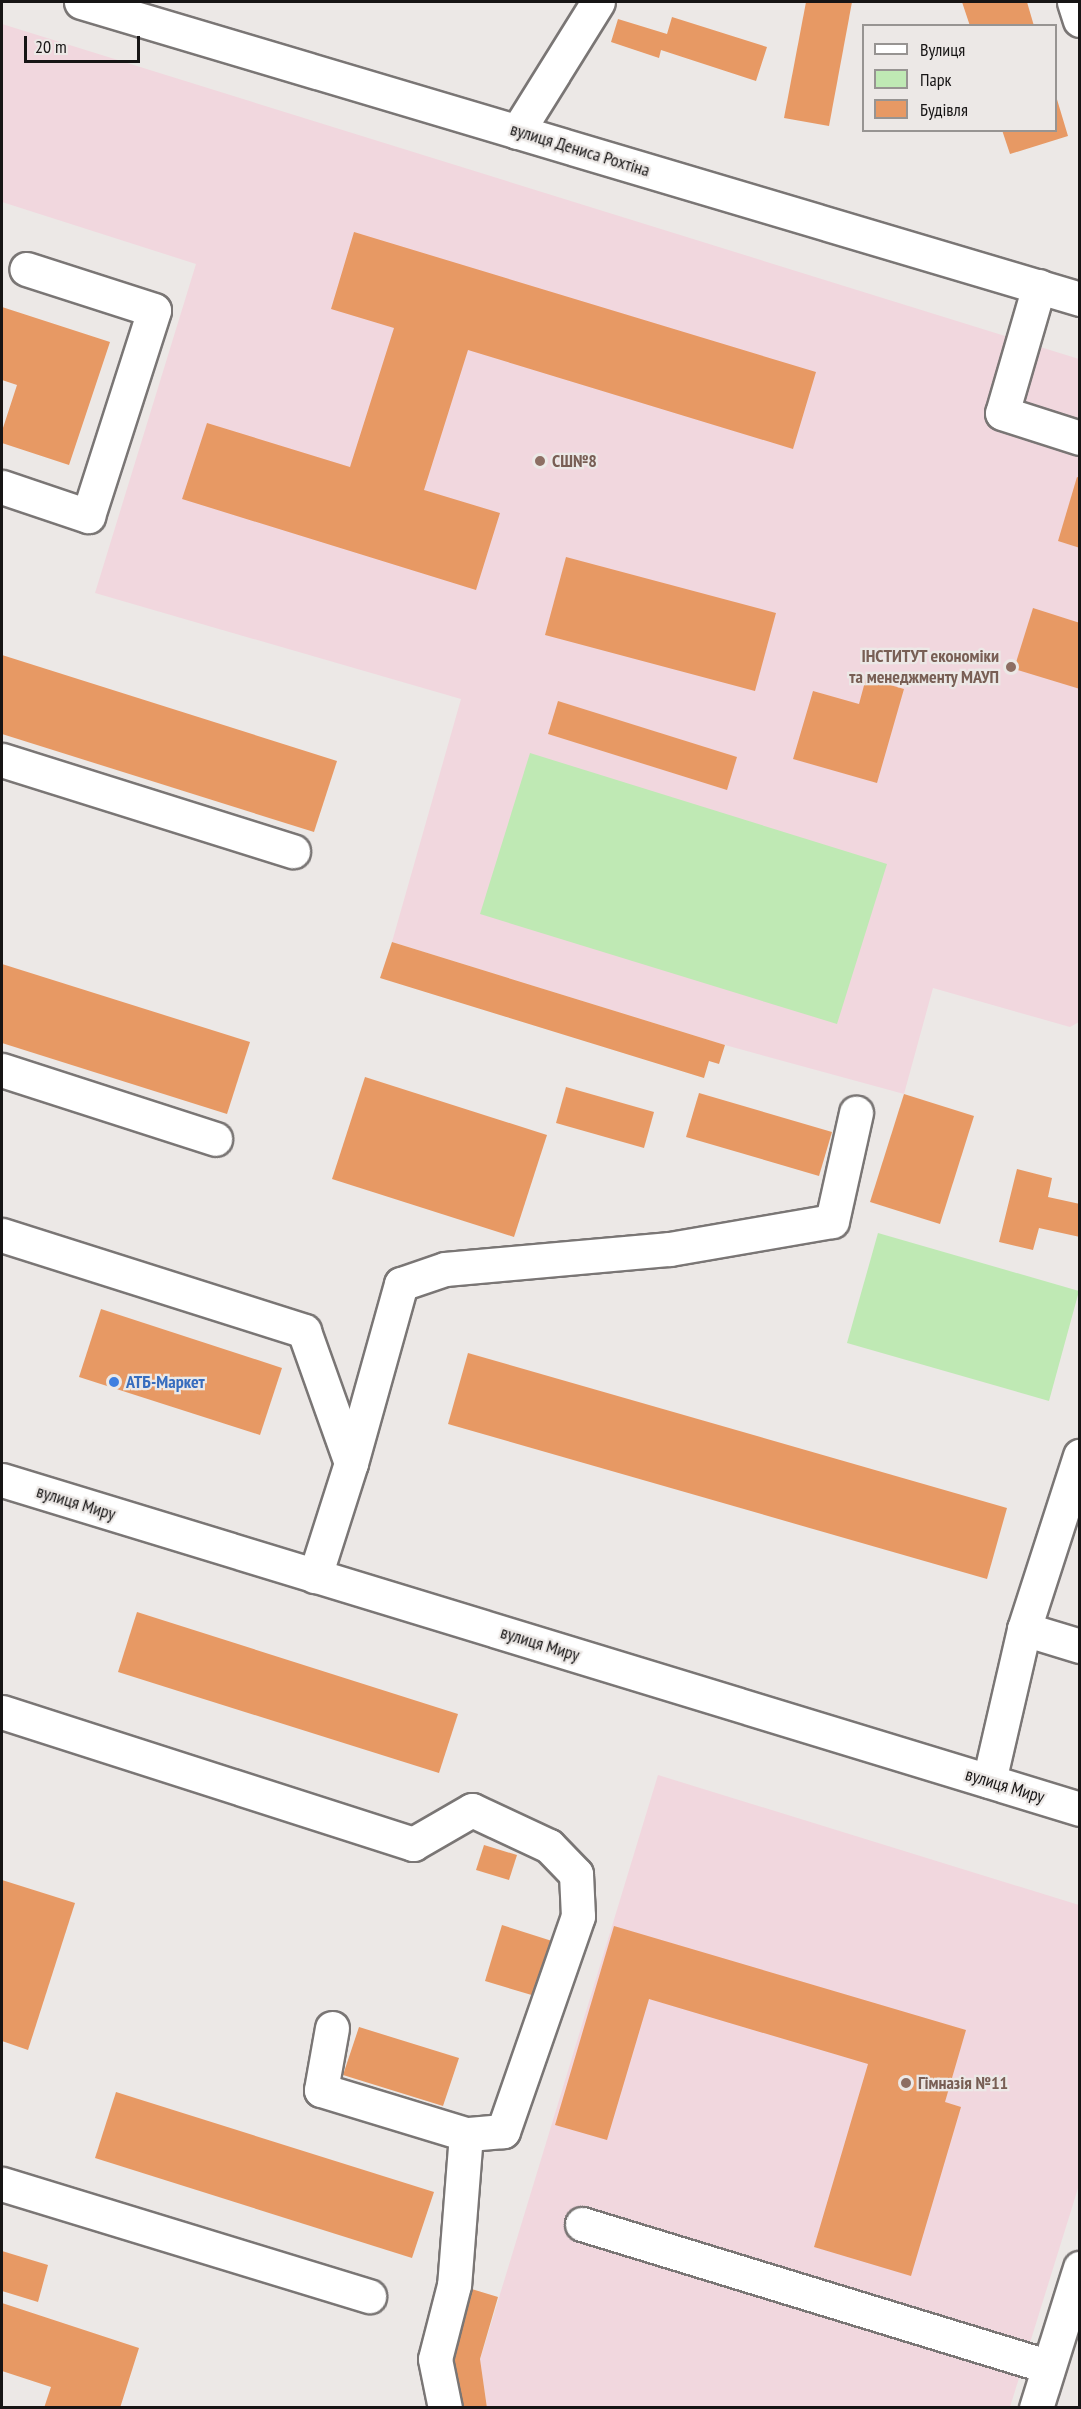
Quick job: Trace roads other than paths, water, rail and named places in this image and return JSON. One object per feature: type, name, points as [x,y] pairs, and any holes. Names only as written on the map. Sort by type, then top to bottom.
[{"type":"street","name":"вулиця Дениса Рохтіна","points":[[81,2],[1039,286],[1077,295]]},
{"type":"street","points":[[518,132],[598,2]]},
{"type":"street","points":[[1074,2],[1080,20]]},
{"type":"street","points":[[2,487],[88,516],[154,310],[26,269]]},
{"type":"street","points":[[1039,286],[1002,413],[1080,438]]},
{"type":"street","points":[[2,760],[293,851]]},
{"type":"street","points":[[2,1070],[215,1139]]},
{"type":"street","points":[[315,1576],[351,1463],[401,1284],[445,1269],[670,1249],[832,1221],[856,1113]]},
{"type":"street","points":[[2,1235],[304,1331],[351,1463]]},
{"type":"street","points":[[989,1781],[1024,1629],[1080,1456]]},
{"type":"street","name":"вулиця Миру","points":[[2,1480],[1080,1809]]},
{"type":"street","points":[[1024,1629],[1080,1646]]},
{"type":"street","points":[[2,1712],[412,1844],[472,1810],[549,1846],[576,1874],[578,1916],[503,2131],[466,2134],[321,2090],[332,2028]]},
{"type":"street","points":[[445,2408],[435,2359],[454,2284],[466,2134]]},
{"type":"street","points":[[2,2184],[369,2296]]},
{"type":"street","points":[[582,2224],[1049,2367]]},
{"type":"street","points":[[1036,2408],[1080,2268]]},
{"type":"place","name":"СШ№8","points":[[540,461]]},
{"type":"place","name":"ІНСТИТУТ економіки та менеджменту МАУП","points":[[1011,667]]},
{"type":"place","name":"АТБ-Маркет","points":[[114,1382]]},
{"type":"place","name":"Гімназія №11","points":[[906,2083]]}]
